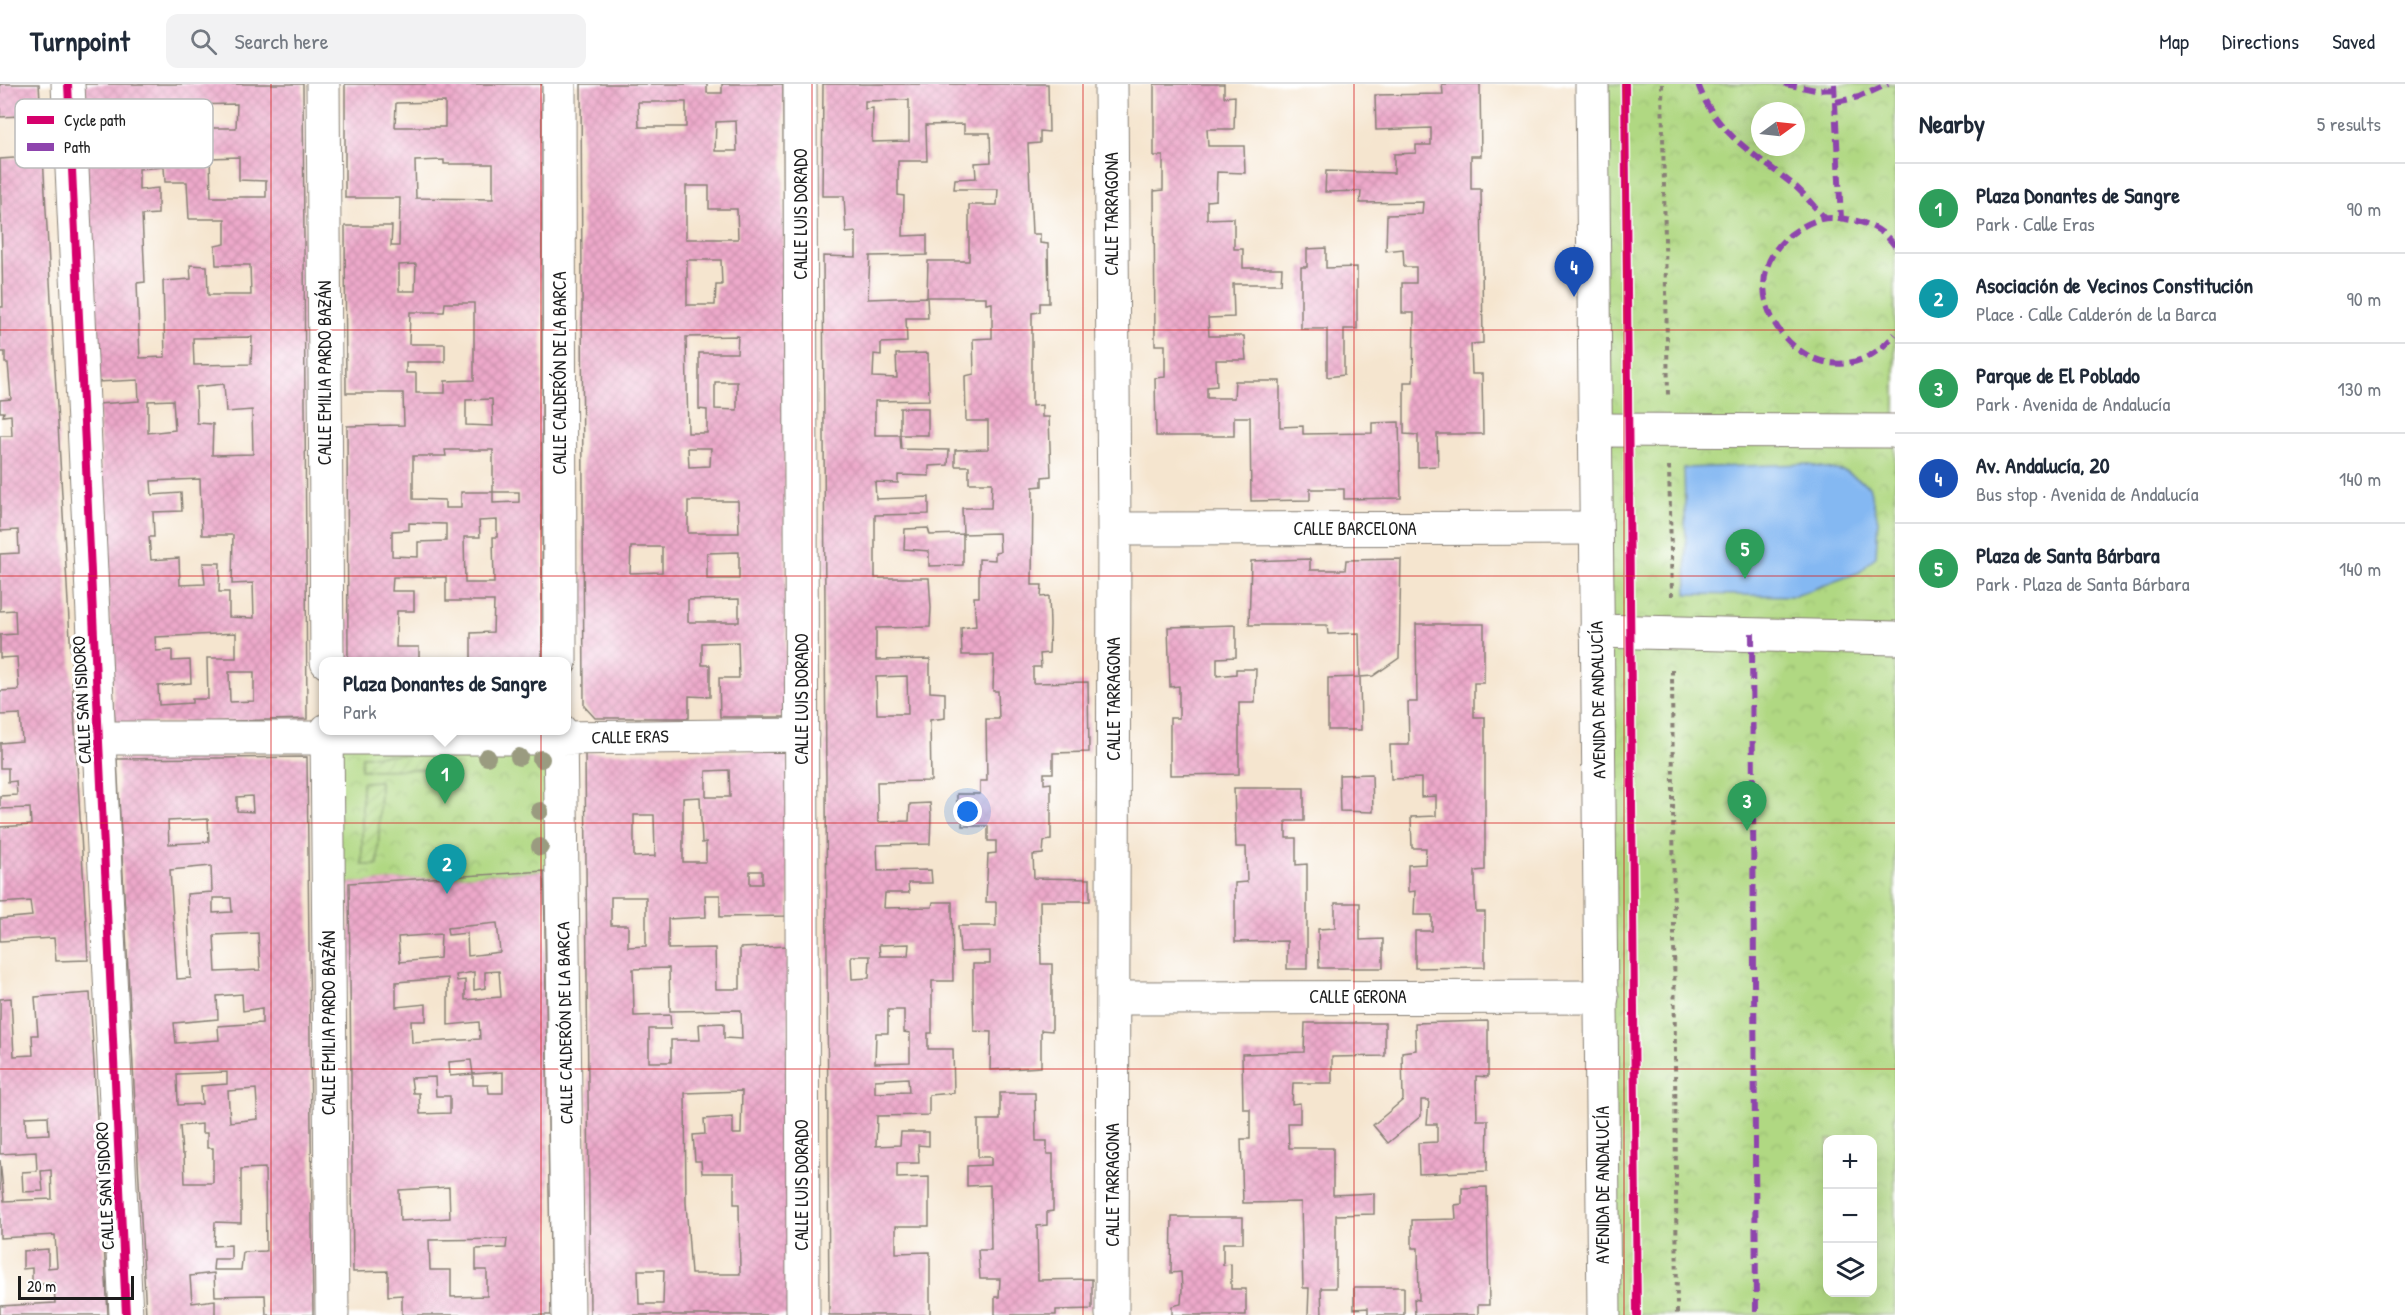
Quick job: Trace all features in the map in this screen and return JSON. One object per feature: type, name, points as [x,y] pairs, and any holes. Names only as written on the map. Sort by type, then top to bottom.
[{"type":"street","name":"CALLE SAN ISIDORO","points":[[68,84],[69,99]]},
{"type":"street","name":"CALLE EMILIA PARDO BAZÁN","points":[[323,84],[327,657]]},
{"type":"street","name":"CALLE CALDERÓN DE LA BARCA","points":[[559,84],[560,657]]},
{"type":"street","name":"CALLE LUIS DORADO","points":[[800,84],[802,1315]]},
{"type":"street","name":"CALLE TARRAGONA","points":[[1111,84],[1114,529],[1112,1315]]},
{"type":"street","name":"AVENIDA DE ANDALUCÍA","points":[[1592,84],[1604,1315]]},
{"type":"street","name":"CALLE SAN ISIDORO","points":[[72,168],[126,1315]]},
{"type":"street","points":[[1595,430],[1895,431]]},
{"type":"street","name":"CALLE BARCELONA","points":[[1114,529],[1595,528]]},
{"type":"street","points":[[1596,631],[1895,638]]},
{"type":"street","name":"CALLE ERAS","points":[[99,738],[319,734]]},
{"type":"street","name":"CALLE ERAS","points":[[571,734],[802,735]]},
{"type":"street","name":"CALLE EMILIA PARDO BAZÁN","points":[[327,735],[332,1315]]},
{"type":"street","name":"CALLE CALDERÓN DE LA BARCA","points":[[561,735],[568,1315]]},
{"type":"street","name":"CALLE GERONA","points":[[1114,998],[1602,997]]},
{"type":"path","points":[[1662,84],[1672,631],[1677,1315]]},
{"type":"green space","points":[[1592,84],[1895,84],[1895,1315],[1604,1315]]},
{"type":"green space","points":[[327,737],[561,738],[563,870],[328,885]]},
{"type":"green space","points":[[438,754],[439,769],[361,770],[362,756]]},
{"type":"green space","points":[[380,781],[378,865],[362,865],[362,782]]},
{"type":"water","points":[[1804,464],[1847,472],[1869,486],[1878,520],[1876,556],[1860,572],[1795,596],[1687,594],[1684,468]]},
{"type":"building","points":[[0,84],[39,84],[40,99],[15,99],[15,116],[0,117]]},
{"type":"building","points":[[81,84],[303,84],[307,719],[115,724],[98,404],[139,401],[138,380],[97,382],[86,168],[152,168],[139,169],[139,190],[158,188],[158,214],[142,215],[145,282],[137,283],[140,358],[165,357],[163,281],[191,279],[190,265],[207,266],[208,295],[251,295],[250,265],[216,265],[215,246],[225,244],[225,219],[189,219],[187,182],[165,182],[164,168],[210,168],[211,197],[266,197],[266,181],[239,180],[239,157],[213,158],[213,128],[236,128],[237,104],[213,104],[213,99],[82,99]],"holes":[[[252,337],[251,364],[194,365],[193,338]],[[224,384],[226,412],[252,410],[253,454],[212,455],[213,424],[197,423],[196,387]],[[173,400],[175,430],[148,433],[148,401]],[[200,479],[202,535],[233,535],[232,584],[253,583],[254,618],[229,617],[229,592],[219,592],[220,563],[203,563],[205,584],[180,585],[179,558],[151,560],[149,537],[154,537],[153,512],[182,511],[181,493],[152,495],[151,481]],[[236,633],[236,658],[207,658],[208,699],[192,699],[192,703],[159,705],[158,686],[191,683],[190,660],[172,661],[172,650],[156,651],[155,637]],[[229,672],[254,672],[254,701],[230,702]]]},
{"type":"building","points":[[345,84],[542,84],[542,657],[471,657],[471,633],[493,632],[494,601],[446,601],[446,577],[393,577],[392,591],[414,591],[414,611],[397,611],[396,647],[419,647],[419,657],[348,657],[347,426],[404,425],[403,393],[346,393],[345,226],[392,226],[391,246],[399,246],[400,198],[345,198]],"holes":[[[445,102],[445,127],[395,127],[396,103]],[[444,160],[444,164],[493,164],[493,199],[416,198],[415,161]],[[416,264],[415,291],[399,291],[399,265]],[[445,303],[474,303],[474,380],[445,381],[445,393],[416,393],[416,373],[406,373],[406,362],[445,362],[445,344],[409,344],[410,312],[444,312]],[[492,399],[493,426],[466,425],[466,400]],[[445,450],[493,450],[493,492],[461,492],[461,508],[445,508],[445,500],[413,499],[413,456],[446,456]],[[493,492],[519,492],[519,502],[493,503]],[[497,520],[497,537],[493,537],[494,583],[465,583],[464,537],[480,537],[479,521]],[[409,523],[446,524],[446,541],[418,542],[418,557],[392,556],[392,531],[409,530]]]},
{"type":"building","points":[[581,84],[707,84],[707,93],[722,93],[722,84],[783,84],[786,717],[720,717],[719,678],[739,678],[738,642],[702,643],[702,665],[710,665],[710,697],[689,696],[689,718],[595,718],[584,706]],"holes":[[[638,102],[686,102],[686,127],[639,127]],[[736,121],[737,151],[715,151],[716,122]],[[686,186],[709,186],[709,209],[737,209],[738,239],[686,239]],[[687,260],[721,260],[722,285],[716,285],[715,305],[687,305]],[[738,336],[737,353],[699,353],[699,409],[707,410],[707,433],[688,433],[686,337]],[[715,382],[737,382],[737,410],[715,409]],[[688,448],[711,448],[710,466],[689,467]],[[688,501],[738,501],[739,533],[688,533]],[[631,547],[662,547],[662,572],[630,573]],[[739,552],[739,579],[707,579],[707,553]],[[739,599],[739,622],[688,622],[688,600]]]},
{"type":"building","points":[[823,84],[1048,84],[1049,132],[1040,131],[1040,143],[1028,144],[1032,234],[1040,234],[1040,243],[1048,244],[1049,303],[1040,303],[1040,312],[1032,313],[1032,406],[1042,405],[1042,417],[1049,417],[1051,476],[1042,477],[1042,486],[1033,487],[1032,585],[1042,585],[1041,597],[1049,596],[1050,625],[1049,653],[1040,654],[1041,667],[1033,667],[1033,683],[1088,682],[1089,752],[1053,753],[1053,773],[1044,773],[1044,784],[1051,783],[1051,840],[1044,841],[1043,854],[1033,855],[1034,878],[1090,879],[1090,901],[1040,901],[1041,964],[1052,964],[1052,1031],[1041,1030],[1041,1067],[990,1070],[991,1032],[974,1031],[973,964],[990,964],[990,951],[960,952],[958,926],[996,926],[996,902],[986,902],[988,854],[996,853],[996,841],[988,841],[988,826],[962,826],[963,814],[957,814],[957,794],[980,794],[980,781],[987,781],[986,719],[999,719],[998,691],[993,691],[994,655],[962,655],[961,628],[976,626],[974,597],[979,597],[979,559],[995,560],[995,553],[1000,552],[999,533],[963,534],[962,508],[991,508],[992,483],[969,483],[969,466],[955,466],[955,450],[988,449],[988,421],[966,421],[965,376],[974,374],[973,339],[992,338],[992,303],[986,304],[986,297],[927,297],[928,318],[906,318],[907,342],[881,343],[881,355],[874,354],[873,377],[897,378],[896,354],[928,353],[929,400],[875,401],[875,435],[900,435],[901,449],[949,450],[948,465],[929,466],[929,476],[898,475],[898,483],[875,482],[876,499],[929,497],[929,514],[875,515],[875,578],[929,578],[931,608],[930,627],[876,628],[876,660],[930,659],[930,692],[945,693],[945,718],[930,720],[931,781],[877,782],[878,822],[909,821],[910,804],[930,803],[931,815],[930,844],[877,845],[878,871],[931,870],[932,883],[908,883],[909,893],[885,893],[884,908],[932,907],[933,902],[952,902],[953,981],[932,981],[932,1033],[928,1033],[928,1049],[953,1049],[954,1093],[929,1095],[929,1115],[877,1116],[876,1146],[900,1145],[901,1132],[929,1132],[929,1146],[918,1145],[919,1163],[897,1163],[897,1178],[929,1177],[929,1226],[896,1226],[896,1253],[930,1252],[930,1315],[829,1315],[823,256],[856,257],[856,232],[846,233],[844,196],[822,196]],"holes":[[[909,100],[909,141],[872,142],[873,108],[865,109],[865,101]],[[964,124],[964,133],[990,133],[991,162],[975,163],[976,178],[955,179],[954,189],[998,189],[997,205],[969,205],[969,261],[928,261],[927,297],[868,299],[870,256],[927,255],[927,235],[903,236],[904,196],[898,195],[898,161],[927,161],[926,125]],[[907,676],[908,714],[877,714],[876,677]],[[909,944],[908,956],[880,956],[879,945]],[[851,956],[870,956],[869,978],[852,979]],[[888,1010],[904,1010],[904,1032],[910,1033],[910,1062],[875,1063],[876,1033],[888,1033]],[[908,1078],[909,1092],[875,1093],[875,1080]]]},
{"type":"building","points":[[1154,84],[1224,84],[1224,97],[1235,96],[1234,129],[1207,129],[1208,146],[1244,146],[1245,173],[1217,172],[1216,200],[1207,201],[1207,219],[1234,218],[1234,249],[1243,249],[1243,268],[1282,268],[1281,284],[1233,284],[1234,317],[1208,318],[1209,336],[1244,336],[1246,360],[1216,360],[1217,386],[1207,387],[1207,398],[1234,398],[1235,381],[1280,381],[1280,427],[1303,426],[1303,434],[1372,433],[1372,423],[1399,422],[1401,498],[1344,499],[1344,489],[1310,489],[1310,500],[1251,501],[1250,417],[1234,417],[1234,436],[1156,436],[1155,378],[1165,377],[1165,345],[1155,345],[1154,191],[1163,190],[1163,156],[1154,156]]},
{"type":"building","points":[[1442,84],[1480,84],[1481,156],[1471,156],[1471,189],[1481,189],[1483,343],[1471,344],[1472,374],[1482,374],[1483,434],[1437,434],[1438,466],[1418,467],[1418,435],[1404,434],[1404,382],[1413,382],[1414,313],[1402,313],[1402,283],[1416,283],[1416,267],[1404,267],[1403,249],[1386,251],[1387,215],[1422,214],[1423,202],[1360,203],[1361,191],[1325,192],[1326,171],[1394,173],[1394,154],[1416,153],[1416,145],[1431,145],[1431,128],[1376,130],[1375,95],[1443,94]]},
{"type":"building","points":[[15,158],[15,168],[44,168],[88,960],[56,961],[54,938],[0,941],[0,919],[32,916],[30,901],[0,903],[0,827],[31,825],[30,808],[0,809],[0,796],[17,795],[16,781],[8,782],[8,768],[0,768],[0,743],[22,741],[20,714],[0,715],[0,691],[19,690],[17,657],[0,658],[0,635],[16,634],[15,610],[0,611],[0,554],[19,553],[18,530],[0,531],[0,436],[12,436],[11,415],[3,416],[4,412],[0,412],[0,400],[11,399],[8,363],[5,363],[5,352],[0,352],[0,307],[3,307],[0,159]]},
{"type":"building","points":[[1326,248],[1326,268],[1357,267],[1357,329],[1344,329],[1344,375],[1327,377],[1327,329],[1301,329],[1301,267],[1307,267],[1307,249]]},
{"type":"building","points":[[900,408],[928,408],[928,435],[900,435]]},
{"type":"building","points":[[928,528],[930,535],[963,534],[963,565],[929,566],[929,551],[904,549],[905,529]]},
{"type":"building","points":[[1310,559],[1310,570],[1345,570],[1346,560],[1401,559],[1399,658],[1373,676],[1360,677],[1359,633],[1328,634],[1327,625],[1249,625],[1251,561]]},
{"type":"building","points":[[1416,624],[1484,624],[1484,683],[1474,683],[1474,717],[1485,717],[1485,870],[1475,871],[1475,893],[1476,912],[1485,912],[1485,967],[1415,968],[1415,931],[1432,931],[1432,915],[1414,915],[1415,891],[1408,892],[1408,865],[1425,864],[1426,848],[1412,848],[1411,817],[1436,816],[1436,796],[1421,797],[1421,778],[1391,779],[1390,745],[1409,745],[1408,702],[1417,702]]},
{"type":"building","points":[[1236,625],[1236,657],[1217,658],[1217,676],[1236,674],[1236,669],[1256,669],[1255,703],[1239,703],[1239,774],[1170,775],[1170,718],[1179,718],[1179,686],[1170,687],[1168,627]]},
{"type":"building","points":[[1360,677],[1361,730],[1328,730],[1328,678]]},
{"type":"building","points":[[788,752],[789,916],[720,917],[720,895],[705,895],[706,917],[668,919],[668,949],[715,948],[716,989],[740,989],[740,948],[788,946],[791,1315],[590,1315],[585,753]],"holes":[[[729,770],[730,797],[706,797],[706,771]],[[700,797],[702,843],[706,842],[706,862],[683,862],[683,798]],[[634,815],[654,815],[655,856],[634,857]],[[750,871],[762,871],[762,884],[750,884]],[[611,897],[646,897],[646,946],[628,947],[628,925],[611,925]],[[669,968],[670,1011],[741,1010],[742,1039],[724,1038],[724,1023],[699,1024],[700,1040],[671,1040],[671,1062],[649,1062],[649,1029],[671,1029],[670,1015],[634,1016],[633,969]],[[742,1091],[741,1134],[733,1134],[733,1117],[704,1119],[705,1134],[693,1135],[695,1161],[701,1161],[702,1173],[734,1173],[734,1204],[739,1204],[740,1274],[691,1274],[686,1203],[685,1093]],[[638,1270],[664,1270],[663,1304],[639,1304]]]},
{"type":"building","points":[[307,757],[313,1315],[266,1315],[265,1295],[215,1296],[214,1273],[190,1276],[192,1303],[215,1300],[215,1315],[146,1315],[117,759]],"holes":[[[252,796],[253,812],[237,811],[237,797]],[[208,819],[209,842],[169,844],[168,821]],[[211,866],[212,892],[187,894],[191,978],[177,979],[170,870]],[[213,898],[231,898],[232,912],[213,913]],[[258,933],[260,970],[216,972],[214,935]],[[242,994],[243,1011],[262,1008],[262,1023],[218,1026],[219,1040],[176,1043],[174,1023],[218,1019],[217,996]],[[227,1072],[227,1084],[201,1086],[202,1104],[178,1105],[177,1074]],[[256,1089],[258,1119],[230,1122],[228,1091]],[[202,1124],[202,1133],[207,1133],[207,1148],[213,1148],[213,1183],[185,1183],[184,1154],[182,1154],[180,1126]],[[265,1168],[266,1251],[243,1252],[241,1270],[213,1270],[214,1259],[231,1259],[231,1245],[214,1246],[215,1222],[241,1223],[241,1169]]]},
{"type":"building","points":[[1372,774],[1373,812],[1340,811],[1339,775]]},
{"type":"building","points":[[1234,788],[1304,788],[1304,821],[1286,821],[1286,838],[1296,838],[1296,865],[1307,864],[1307,969],[1287,969],[1287,941],[1235,942],[1235,883],[1247,882],[1246,847],[1236,847]]},
{"type":"building","points":[[544,871],[551,1315],[402,1315],[402,1295],[388,1296],[388,1271],[353,1272],[349,883]],"holes":[[[497,923],[500,952],[468,956],[467,933],[448,935],[447,928]],[[441,934],[440,958],[400,962],[398,937]],[[499,971],[501,997],[465,1000],[465,980],[457,981],[456,975],[474,972],[474,990],[485,988],[485,972]],[[448,978],[448,1025],[479,1022],[480,1039],[412,1043],[411,1021],[426,1021],[426,1004],[396,1007],[396,982]],[[471,1060],[473,1074],[450,1076],[449,1062]],[[503,1072],[503,1093],[489,1093],[488,1085],[473,1085],[473,1074]],[[435,1077],[436,1096],[450,1096],[450,1113],[420,1114],[419,1093],[413,1093],[411,1078]],[[449,1187],[450,1218],[400,1221],[399,1190]],[[507,1239],[506,1248],[476,1249],[476,1270],[487,1270],[487,1296],[451,1297],[451,1270],[430,1270],[429,1240]]]},
{"type":"building","points":[[1335,903],[1360,903],[1360,940],[1383,939],[1383,968],[1319,968],[1318,929],[1335,928]]},
{"type":"building","points":[[90,993],[108,1315],[0,1315],[0,1306],[55,1303],[54,1283],[32,1285],[32,1268],[23,1269],[23,1251],[48,1249],[48,1268],[57,1267],[55,1235],[0,1238],[0,1160],[4,1201],[52,1199],[51,1170],[41,1171],[43,1191],[23,1192],[22,1172],[37,1171],[36,1152],[0,1154],[0,999],[11,998],[14,1056],[33,1055],[32,1035],[38,1035],[35,997]],"holes":[[[48,1116],[49,1134],[26,1135],[25,1117]]]},
{"type":"building","points":[[1488,1021],[1488,1077],[1476,1076],[1477,1120],[1488,1120],[1487,1171],[1419,1174],[1418,1143],[1437,1142],[1437,1124],[1427,1124],[1429,1100],[1421,1100],[1421,1116],[1388,1143],[1373,1125],[1403,1100],[1402,1052],[1416,1050],[1415,1023]]},
{"type":"building","points":[[1305,1023],[1385,1023],[1385,1056],[1332,1057],[1332,1083],[1293,1083],[1292,1104],[1300,1103],[1300,1123],[1288,1123],[1289,1148],[1333,1148],[1333,1195],[1374,1193],[1374,1214],[1336,1215],[1336,1288],[1321,1288],[1322,1315],[1308,1315],[1309,1288],[1303,1288],[1301,1202],[1243,1203],[1241,1139],[1250,1139],[1250,1109],[1243,1109],[1242,1054],[1304,1052]]},
{"type":"building","points":[[1000,1093],[1035,1093],[1036,1141],[1047,1141],[1047,1154],[1053,1154],[1053,1211],[1047,1212],[1047,1225],[1037,1226],[1038,1280],[1092,1279],[1092,1309],[1056,1310],[1056,1315],[995,1315],[995,1297],[999,1297],[1000,1279],[980,1279],[978,1250],[991,1250],[990,1185],[967,1186],[967,1166],[991,1165],[991,1157],[978,1157],[978,1120],[1000,1120]]},
{"type":"building","points":[[1487,1187],[1489,1305],[1478,1305],[1478,1315],[1415,1315],[1414,1299],[1419,1300],[1418,1248],[1412,1248],[1412,1220],[1456,1219],[1455,1205],[1462,1204],[1462,1188]]},
{"type":"building","points":[[1172,1217],[1243,1217],[1243,1243],[1223,1243],[1223,1265],[1231,1264],[1231,1289],[1246,1289],[1246,1315],[1172,1315],[1172,1306],[1181,1304],[1182,1289],[1181,1272],[1171,1273]]},
{"type":"building","points":[[1354,1287],[1404,1287],[1404,1315],[1368,1315],[1368,1308],[1354,1309]]},
{"type":"marked path","points":[[1698,84],[1715,117],[1727,131],[1796,187],[1825,218]]},
{"type":"marked path","points":[[1785,84],[1816,90],[1835,89]]},
{"type":"marked path","points":[[1834,84],[1841,219]]},
{"type":"marked path","points":[[1836,102],[1859,97],[1888,84]]},
{"type":"marked path","points":[[1895,246],[1882,232],[1858,221],[1831,218],[1815,221],[1790,235],[1770,260],[1764,288],[1771,316],[1787,340],[1810,357],[1838,364],[1867,357],[1895,334]]},
{"type":"marked path","points":[[1752,633],[1756,1315]]},
{"type":"cycle path","points":[[68,84],[69,99]]},
{"type":"cycle path","points":[[1625,84],[1637,1315]]},
{"type":"cycle path","points":[[72,168],[126,1315]]},
{"type":"place","name":"Av. Andalucía, 20","points":[[1574,297]]},
{"type":"place","name":"Plaza de Santa Bárbara","points":[[1745,579]]},
{"type":"place","name":"Plaza Donantes de Sangre","points":[[445,804]]},
{"type":"place","name":"Parque de El Poblado","points":[[1747,831]]},
{"type":"place","name":"Asociación de Vecinos Constitución","points":[[447,894]]}]
